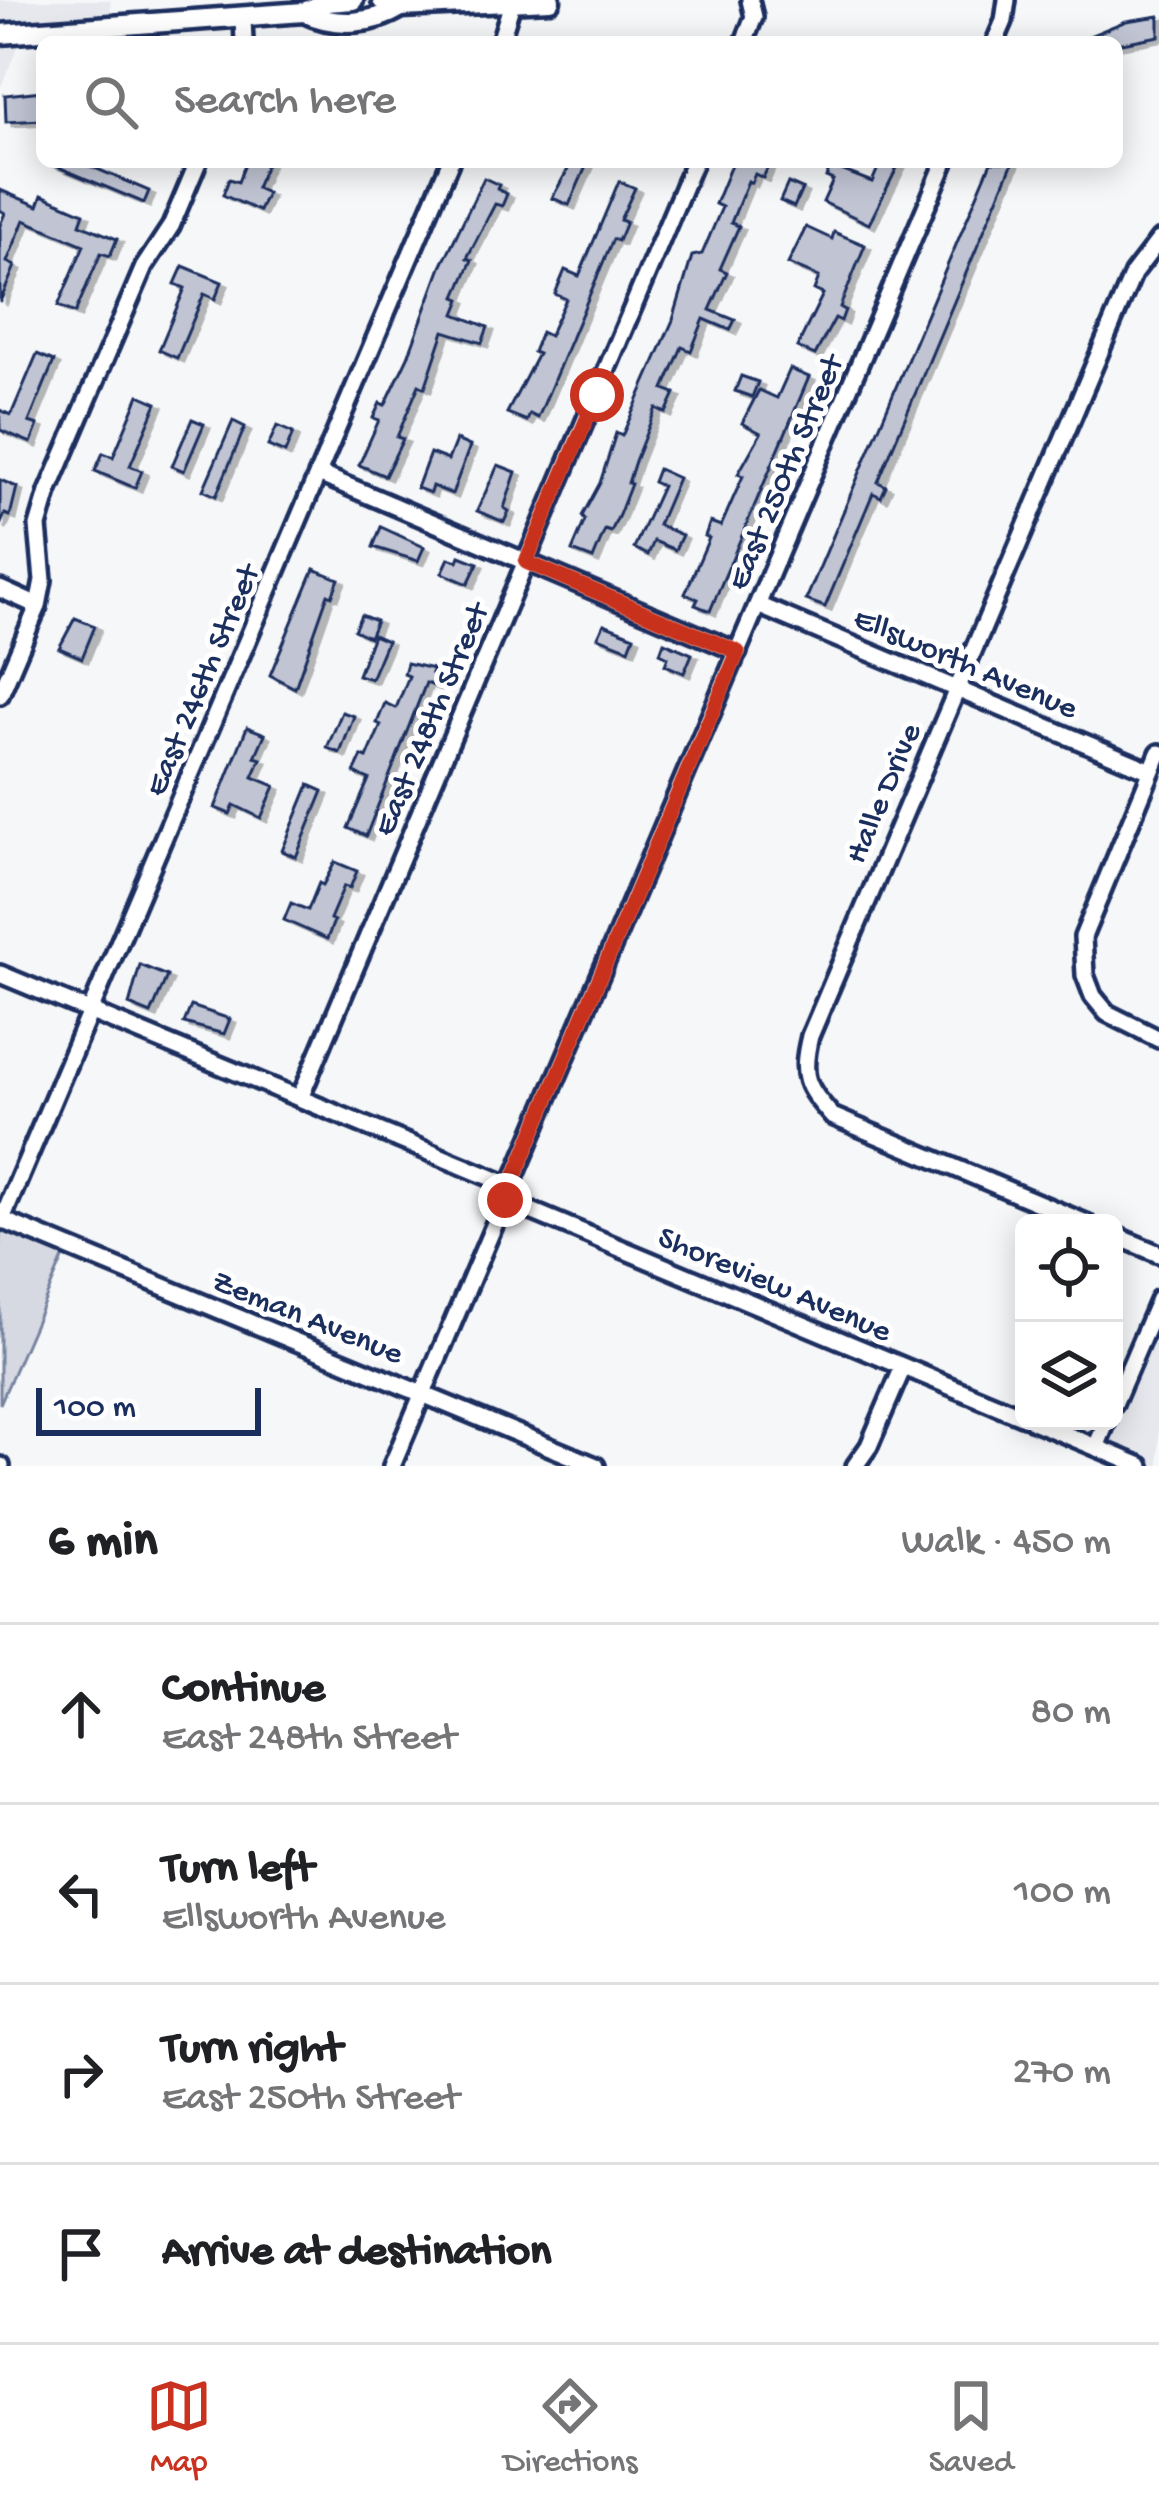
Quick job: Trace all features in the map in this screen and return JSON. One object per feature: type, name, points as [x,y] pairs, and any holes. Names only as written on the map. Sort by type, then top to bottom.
[{"type":"main road","points":[[0,34],[304,13],[327,2],[352,0]]},
{"type":"main road","points":[[304,13],[327,23],[382,19],[392,4],[550,0]]},
{"type":"street","points":[[746,36],[754,17],[750,0]]},
{"type":"street","points":[[998,36],[1007,0]]},
{"type":"street","points":[[502,36],[512,3]]},
{"type":"street","points":[[243,17],[244,36]]},
{"type":"street","points":[[0,695],[38,606],[43,580],[38,526],[49,492],[144,266],[171,226],[195,168]]},
{"type":"street","name":"East 246th Street","points":[[1,1219],[447,168]]},
{"type":"street","name":"East 248th Street","points":[[300,1098],[691,168]]},
{"type":"street","name":"East 250th Street","points":[[392,1466],[942,168]]},
{"type":"street","name":"Halle Drive","points":[[1065,1214],[832,1116],[807,1087],[804,1060],[810,1036],[1133,274],[1159,240]]},
{"type":"street","points":[[319,475],[738,652]]},
{"type":"street","points":[[0,590],[38,606]]},
{"type":"street","name":"Ellsworth Avenue","points":[[758,604],[1151,771]]},
{"type":"street","points":[[1159,753],[1083,937],[1085,975],[1093,996],[1107,1013],[1159,1039]]},
{"type":"street","name":"Shoreview Avenue","points":[[0,974],[300,1098],[1015,1413]]},
{"type":"street","name":"Zeman Avenue","points":[[1,1219],[596,1466]]},
{"type":"street","points":[[1123,1238],[1159,1253]]},
{"type":"street","points":[[1123,1383],[1159,1299]]},
{"type":"street","points":[[856,1466],[903,1367]]},
{"type":"street","points":[[1055,1430],[1141,1466]]},
{"type":"street","points":[[1096,1447],[1103,1430]]},
{"type":"shaded area","points":[[0,0],[110,0],[113,26],[24,32],[0,89]]},
{"type":"shaded area","points":[[0,1219],[68,1247],[0,1404]]},
{"type":"shaded area","points":[[1159,1296],[1159,1466],[1141,1466],[1096,1447],[1108,1430],[1123,1430],[1123,1382]]},
{"type":"building","points":[[1159,16],[1159,36],[1123,43],[1123,36],[1090,36],[1126,21]]},
{"type":"building","points":[[36,92],[36,120],[6,122],[5,95]]},
{"type":"building","points":[[60,168],[95,168],[149,191],[144,203]]},
{"type":"building","points":[[244,168],[264,168],[256,188],[267,193],[259,211],[223,195],[229,179],[238,182]]},
{"type":"building","points":[[569,168],[585,168],[569,205],[552,198]]},
{"type":"building","points":[[730,168],[767,168],[763,178],[755,174],[748,181],[731,223],[739,226],[720,269],[727,272],[710,310],[735,320],[730,330],[704,319],[691,351],[682,347],[664,389],[675,393],[666,413],[656,408],[619,515],[611,532],[605,530],[593,559],[572,551],[585,520],[582,516],[600,483],[616,433],[622,436],[673,320],[692,256],[702,254],[722,207],[715,204]]},
{"type":"building","points":[[823,168],[842,168],[872,182],[878,168],[897,168],[869,224],[823,202],[833,180],[826,177],[829,171]]},
{"type":"building","points":[[988,168],[1010,168],[878,482],[886,486],[881,497],[873,493],[825,607],[806,600]]},
{"type":"building","points":[[484,178],[507,194],[502,206],[495,204],[467,258],[472,260],[456,297],[461,299],[455,314],[488,327],[482,343],[444,331],[425,388],[419,385],[397,437],[403,439],[385,476],[359,465],[379,420],[373,418],[380,403],[385,405],[408,357],[441,267]]},
{"type":"building","points":[[619,181],[635,188],[620,220],[626,222],[618,241],[613,239],[538,418],[530,414],[527,421],[507,413],[538,354],[533,352],[541,332],[549,336],[566,299],[555,294],[565,270],[579,276]]},
{"type":"building","points":[[788,183],[802,189],[794,207],[780,201]]},
{"type":"building","points":[[0,190],[38,206],[42,195],[84,213],[80,224],[117,239],[110,256],[101,253],[75,313],[58,306],[84,245],[24,220],[7,262],[15,266],[0,302],[0,225],[5,213],[0,210]]},
{"type":"building","points":[[806,227],[832,239],[834,232],[865,245],[840,307],[845,310],[841,321],[835,318],[815,355],[797,347],[823,294],[814,290],[819,277],[788,264]]},
{"type":"building","points":[[183,266],[222,282],[215,299],[204,294],[177,358],[159,350],[185,288],[175,284]]},
{"type":"building","points":[[37,354],[54,361],[29,422],[38,425],[31,443],[0,430],[0,410],[11,415]]},
{"type":"building","points":[[790,369],[809,377],[710,611],[685,594],[709,538],[705,536],[710,522],[721,526],[743,476],[738,474],[761,433],[742,423],[759,390],[777,398]]},
{"type":"building","points":[[741,376],[758,382],[752,397],[735,391]]},
{"type":"building","points":[[139,395],[157,403],[130,466],[142,471],[135,488],[95,471],[103,453],[113,457]]},
{"type":"building","points":[[192,419],[204,424],[184,471],[172,466]]},
{"type":"building","points":[[233,421],[245,427],[216,496],[203,490]]},
{"type":"building","points":[[277,426],[293,433],[285,453],[268,446]]},
{"type":"building","points":[[456,440],[470,446],[452,494],[432,486],[430,493],[417,488],[430,453],[448,460]]},
{"type":"building","points":[[498,465],[516,472],[504,522],[477,511]]},
{"type":"building","points":[[658,469],[678,478],[658,525],[682,535],[675,550],[654,541],[648,555],[634,548],[662,486],[653,482]]},
{"type":"building","points":[[0,480],[17,487],[10,516],[5,514],[0,526]]},
{"type":"building","points":[[381,527],[424,547],[418,561],[373,547]]},
{"type":"building","points":[[460,556],[478,563],[468,584],[442,573],[449,558],[458,561]]},
{"type":"building","points":[[314,569],[339,579],[332,596],[328,594],[295,688],[270,675]]},
{"type":"building","points":[[361,615],[376,621],[369,637],[354,630]]},
{"type":"building","points":[[75,618],[95,626],[82,658],[59,648]]},
{"type":"building","points":[[604,624],[634,636],[629,649],[598,637]]},
{"type":"building","points":[[373,635],[387,641],[371,679],[358,675]]},
{"type":"building","points":[[664,642],[692,654],[684,673],[665,665],[668,657],[660,653]]},
{"type":"building","points":[[407,663],[433,669],[431,673],[441,677],[437,687],[426,683],[366,836],[348,828],[369,779],[354,773],[362,756],[367,758],[385,703],[396,708],[409,676],[404,674]]},
{"type":"building","points":[[342,712],[354,716],[340,753],[327,748]]},
{"type":"building","points":[[247,727],[265,734],[253,777],[275,786],[261,818],[234,805],[230,814],[215,808]]},
{"type":"building","points":[[309,785],[323,791],[296,857],[282,851]]},
{"type":"building","points":[[335,862],[357,871],[350,888],[344,886],[327,939],[284,920],[291,903],[308,910],[319,883],[323,885]]},
{"type":"building","points":[[140,965],[167,976],[151,1014],[129,1005]]},
{"type":"building","points":[[191,1006],[230,1019],[224,1034],[184,1023]]},
{"type":"route","points":[[505,1200],[738,652],[526,562],[597,395]]}]
